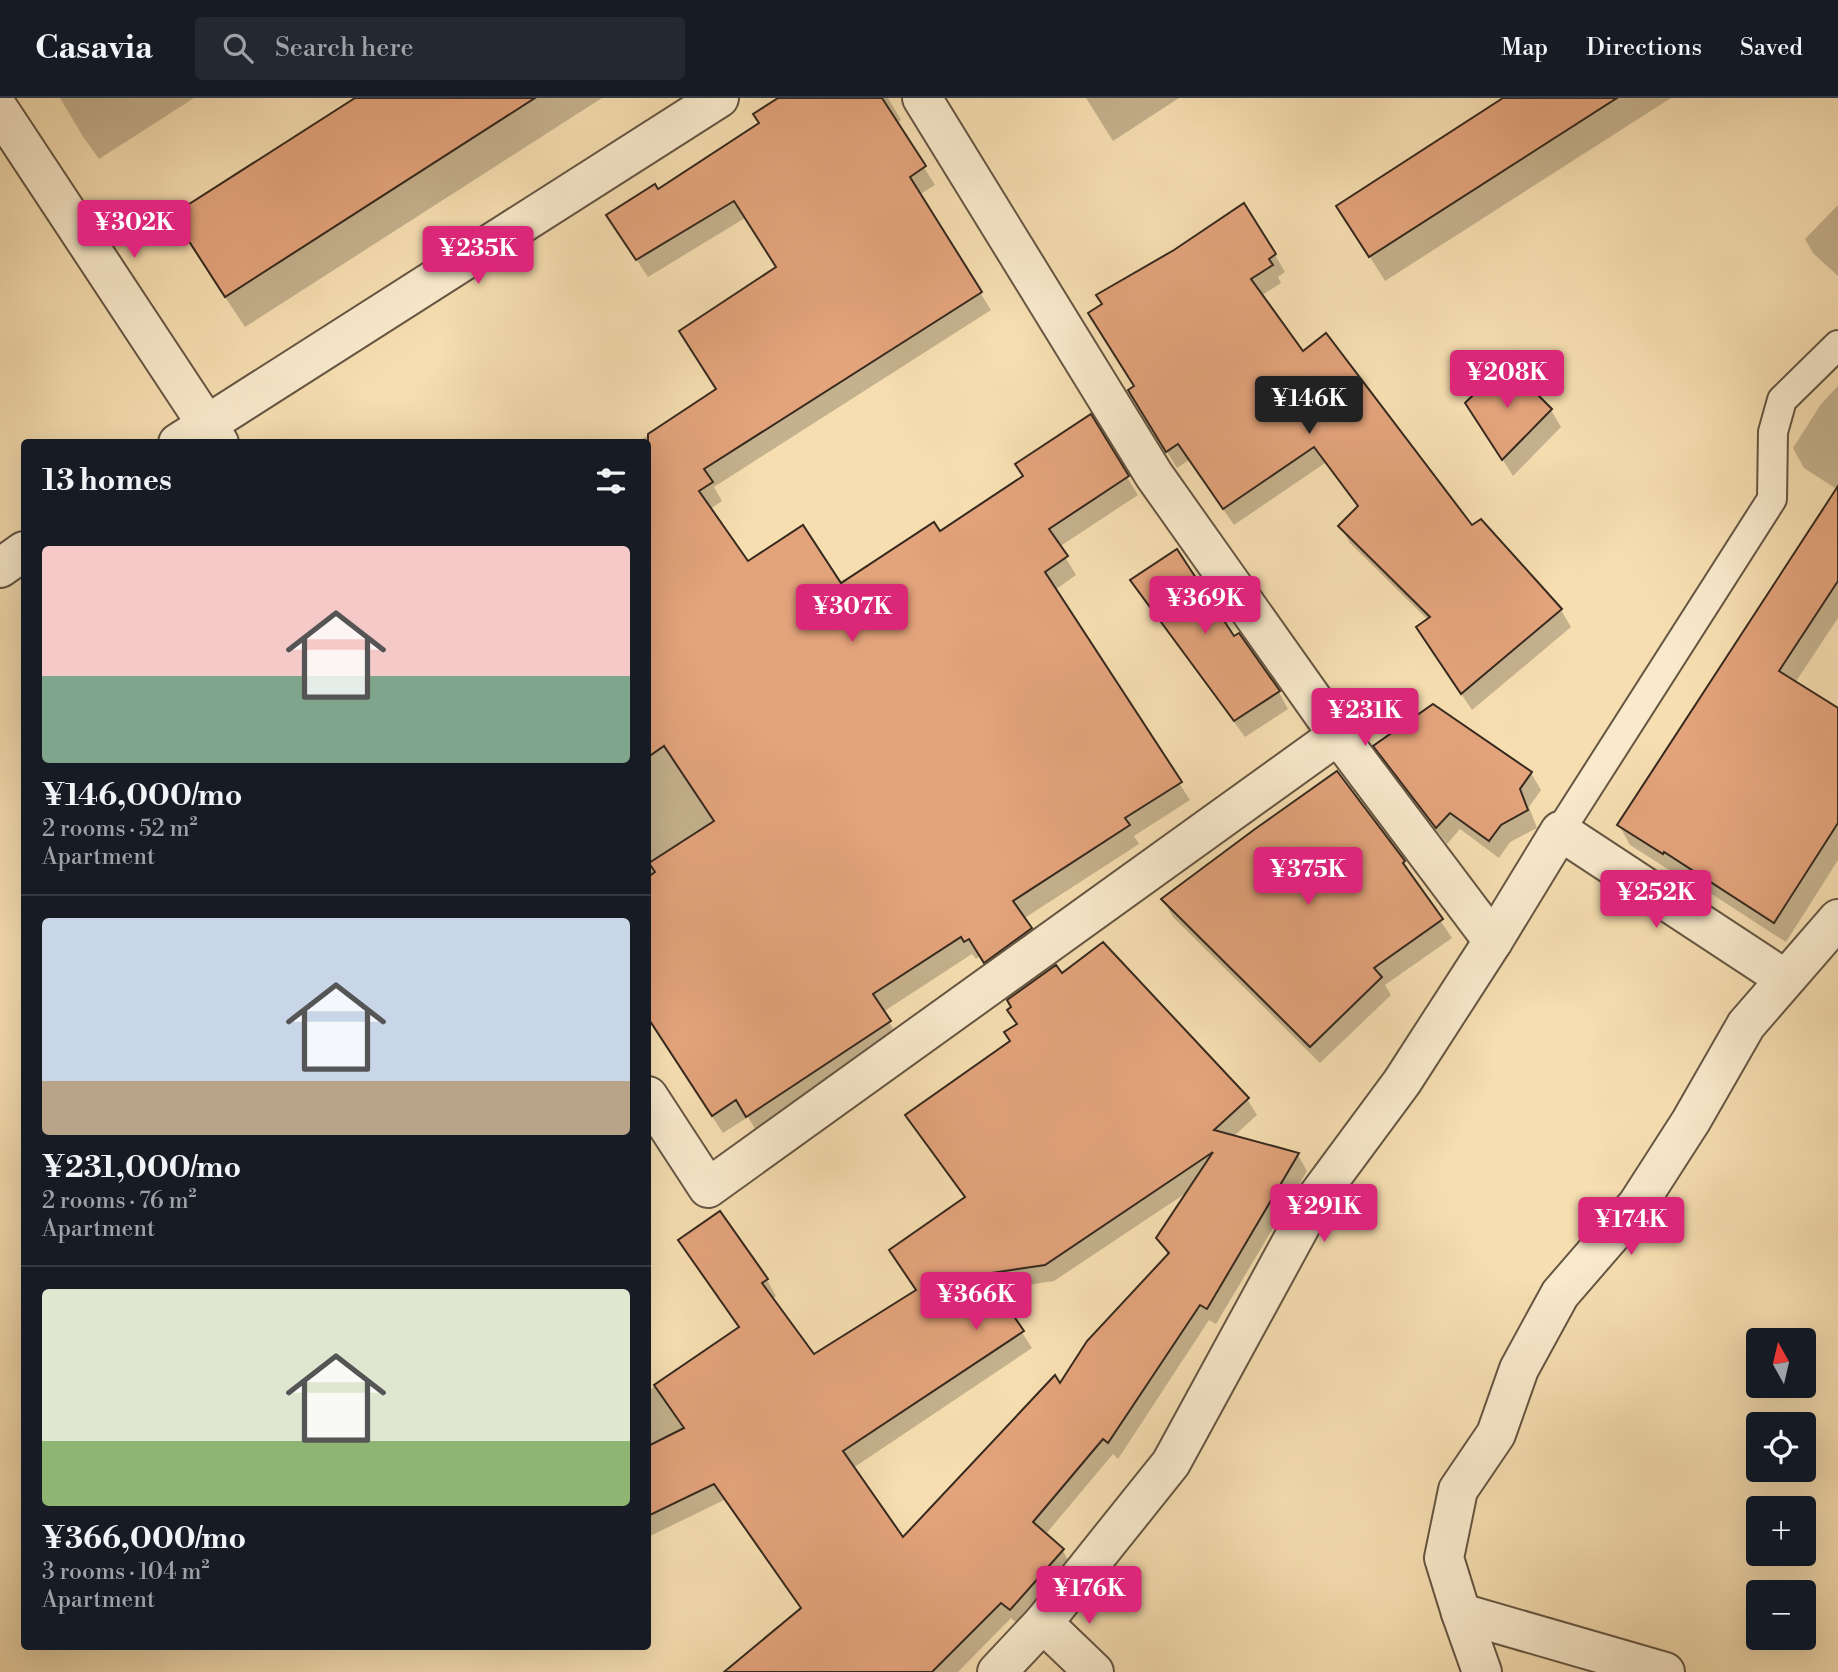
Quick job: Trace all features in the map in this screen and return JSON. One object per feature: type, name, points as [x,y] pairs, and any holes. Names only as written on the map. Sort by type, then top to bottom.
[{"type":"street","points":[[0,111],[201,436],[719,98]]},
{"type":"street","points":[[922,98],[1154,475],[1338,735],[1493,941]]},
{"type":"street","points":[[0,568],[21,553]]},
{"type":"street","points":[[651,1101],[708,1188],[1338,735]]},
{"type":"street","points":[[997,1672],[1043,1623],[1171,1463],[1314,1201],[1402,1082],[1560,831],[1785,979]]},
{"type":"street","points":[[1482,1672],[1444,1558],[1458,1490],[1496,1434],[1519,1368],[1559,1294],[1637,1205],[1746,1025],[1838,919]]},
{"type":"street","points":[[1461,1613],[1665,1672]]},
{"type":"street","points":[[1043,1623],[1094,1672]]},
{"type":"lane","points":[[1560,831],[1772,499],[1773,432],[1783,400],[1838,345]]},
{"type":"building","points":[[355,98],[535,98],[225,297],[172,215]]},
{"type":"building","points":[[778,98],[882,98],[926,166],[910,177],[982,292],[704,469],[713,482],[699,491],[748,561],[803,525],[841,583],[934,522],[940,531],[1023,476],[1015,464],[1091,414],[1129,476],[1049,529],[1068,556],[1045,572],[1182,782],[1125,818],[1130,825],[1013,901],[1032,928],[984,963],[969,939],[964,942],[961,937],[873,994],[891,1021],[746,1117],[736,1100],[712,1116],[651,1023],[651,875],[655,872],[651,862],[714,821],[664,746],[651,755],[651,439],[648,439],[648,434],[716,389],[679,331],[776,267],[734,201],[636,260],[606,215],[655,184],[658,189],[759,123],[753,114]]},
{"type":"building","points":[[1503,98],[1617,98],[1369,257],[1336,206]]},
{"type":"building","points":[[1244,203],[1276,254],[1269,259],[1273,265],[1251,279],[1303,351],[1326,333],[1472,525],[1481,519],[1562,609],[1461,694],[1416,627],[1430,617],[1338,526],[1358,506],[1314,447],[1223,509],[1178,444],[1166,452],[1128,390],[1134,386],[1088,313],[1102,304],[1096,295],[1174,250]]},
{"type":"building","points":[[1506,363],[1552,409],[1502,460],[1465,403]]},
{"type":"building","points":[[1838,486],[1838,581],[1779,671],[1838,708],[1838,823],[1774,923],[1617,825]]},
{"type":"building","points":[[1177,549],[1234,636],[1239,633],[1280,691],[1234,721],[1130,580]]},
{"type":"building","points":[[1433,704],[1532,772],[1520,789],[1528,810],[1501,825],[1489,841],[1450,813],[1436,828],[1373,746]]},
{"type":"building","points":[[1337,771],[1405,861],[1403,863],[1443,919],[1374,968],[1382,977],[1310,1047],[1161,899]]},
{"type":"building","points":[[1103,942],[1249,1098],[1214,1130],[1299,1153],[1207,1309],[1200,1305],[1108,1443],[1103,1439],[1033,1522],[1064,1549],[1010,1610],[1001,1603],[932,1672],[724,1672],[801,1608],[714,1484],[651,1515],[651,1444],[684,1428],[654,1385],[739,1327],[678,1240],[720,1211],[768,1279],[762,1283],[814,1354],[916,1290],[889,1250],[965,1197],[905,1115],[1010,1041],[1004,1032],[1017,1024],[1007,1010],[1011,1007],[1007,1000],[1056,965],[1062,973]],"holes":[[[1213,1152],[1156,1238],[1169,1253],[1087,1341],[1060,1383],[1055,1375],[903,1537],[843,1451],[1024,1331],[985,1274],[1045,1265]]]}]
